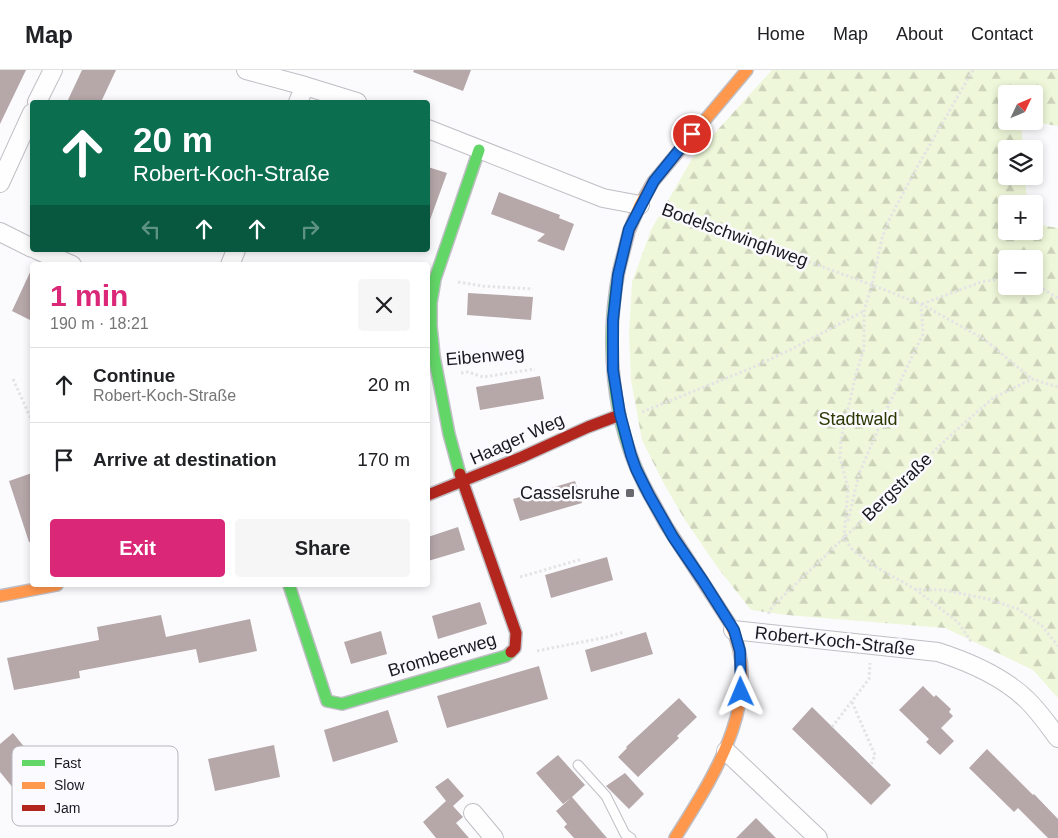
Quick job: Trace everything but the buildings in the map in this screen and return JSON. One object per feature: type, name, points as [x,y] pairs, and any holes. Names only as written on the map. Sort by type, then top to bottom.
[{"type":"street","points":[[39,100],[53,70]]},
{"type":"street","name":"Robert-Koch-Straße","points":[[747,70],[654,181],[629,229],[618,275],[613,320],[613,370],[620,414],[631,455],[649,495],[673,537],[734,630],[938,652],[978,667],[1006,683],[1026,699],[1058,738]]},
{"type":"street","points":[[253,71],[350,100]]},
{"type":"street","points":[[299,100],[305,86]]},
{"type":"street","points":[[0,183],[30,117]]},
{"type":"street","name":"Bodelschwinghweg","points":[[430,130],[604,198],[640,205]]},
{"type":"street","name":"Eibenweg","points":[[462,482],[449,434],[434,356],[431,303],[435,279],[479,150]]},
{"type":"street","points":[[0,232],[30,247]]},
{"type":"street","points":[[42,252],[65,262]]},
{"type":"street","name":"Haager Weg","points":[[430,494],[522,458],[620,414]]},
{"type":"street","name":"Brombeerweg","points":[[290,587],[327,701],[342,704],[506,656],[516,648],[516,633],[462,482]]},
{"type":"street","points":[[0,596],[47,587]]},
{"type":"street","points":[[675,838],[710,783],[726,752],[734,730],[741,692],[740,651],[734,630]]},
{"type":"street","points":[[726,752],[818,838]]},
{"type":"street","points":[[473,813],[494,838]]},
{"type":"lane","points":[[578,765],[606,796],[625,834],[631,838]]},
{"type":"path","points":[[973,70],[929,144],[889,220],[882,238],[872,285],[864,311],[864,349],[856,374],[841,439],[840,458],[848,488],[844,538],[852,549],[876,567],[915,589],[958,622],[973,644],[978,667]]},
{"type":"path","name":"Bodelschwinghweg","points":[[640,205],[659,206],[921,304],[984,340],[1032,380]]},
{"type":"path","points":[[435,279],[484,286],[533,289]]},
{"type":"path","points":[[844,538],[859,474],[885,413],[923,334],[921,304],[982,282],[998,279]]},
{"type":"path","points":[[1043,289],[1058,298]]},
{"type":"path","points":[[620,414],[635,415],[748,369],[790,350],[864,311]]},
{"type":"path","name":"Eibenweg","points":[[438,378],[468,372],[483,377],[535,369]]},
{"type":"path","points":[[13,379],[30,417]]},
{"type":"path","points":[[1032,380],[1058,387]]},
{"type":"path","name":"Bergstraße","points":[[767,634],[769,611],[952,434],[993,398],[1032,380]]},
{"type":"path","points":[[498,583],[582,558]]},
{"type":"path","points":[[915,589],[944,590],[988,599],[1018,609],[1042,626],[1058,646]]},
{"type":"path","points":[[516,648],[529,653],[624,632]]},
{"type":"path","points":[[832,727],[868,678],[873,645]]},
{"type":"path","points":[[852,702],[875,755],[871,765]]},
{"type":"green space","name":"Stadtwald","points":[[772,70],[1058,70],[1058,126],[1043,124],[1043,85],[998,85],[998,130],[1022,130],[1022,140],[998,140],[998,185],[1026,185],[1026,195],[998,195],[998,240],[1043,240],[1043,226],[1058,228],[1058,698],[1033,670],[945,628],[787,615],[751,610],[718,568],[685,520],[642,440],[631,380],[629,333],[632,282],[651,230],[693,157]]},
{"type":"traffic: fast","points":[[460,474],[449,434],[434,356],[431,303],[435,279],[479,150]]},
{"type":"traffic: fast","points":[[619,270],[612,325],[614,380],[618,408],[625,435],[645,487]]},
{"type":"traffic: fast","points":[[290,587],[327,701],[342,704],[506,656],[511,652]]},
{"type":"traffic: slow","points":[[619,270],[629,231],[640,205],[653,182],[747,70]]},
{"type":"traffic: slow","points":[[645,487],[666,525],[729,622],[739,650],[742,678],[739,707],[731,734],[719,762],[675,838]]},
{"type":"traffic: slow","points":[[0,596],[47,587]]},
{"type":"traffic: jam","points":[[430,494],[620,415]]},
{"type":"traffic: jam","points":[[460,474],[516,633],[515,648],[511,652]]},
{"type":"place","name":"Casselsruhe","points":[[630,493]]},
{"type":"route","points":[[692,134],[654,181],[629,229],[618,275],[613,320],[613,370],[620,414],[636,469],[673,537],[734,630],[740,651],[741,692]]}]
